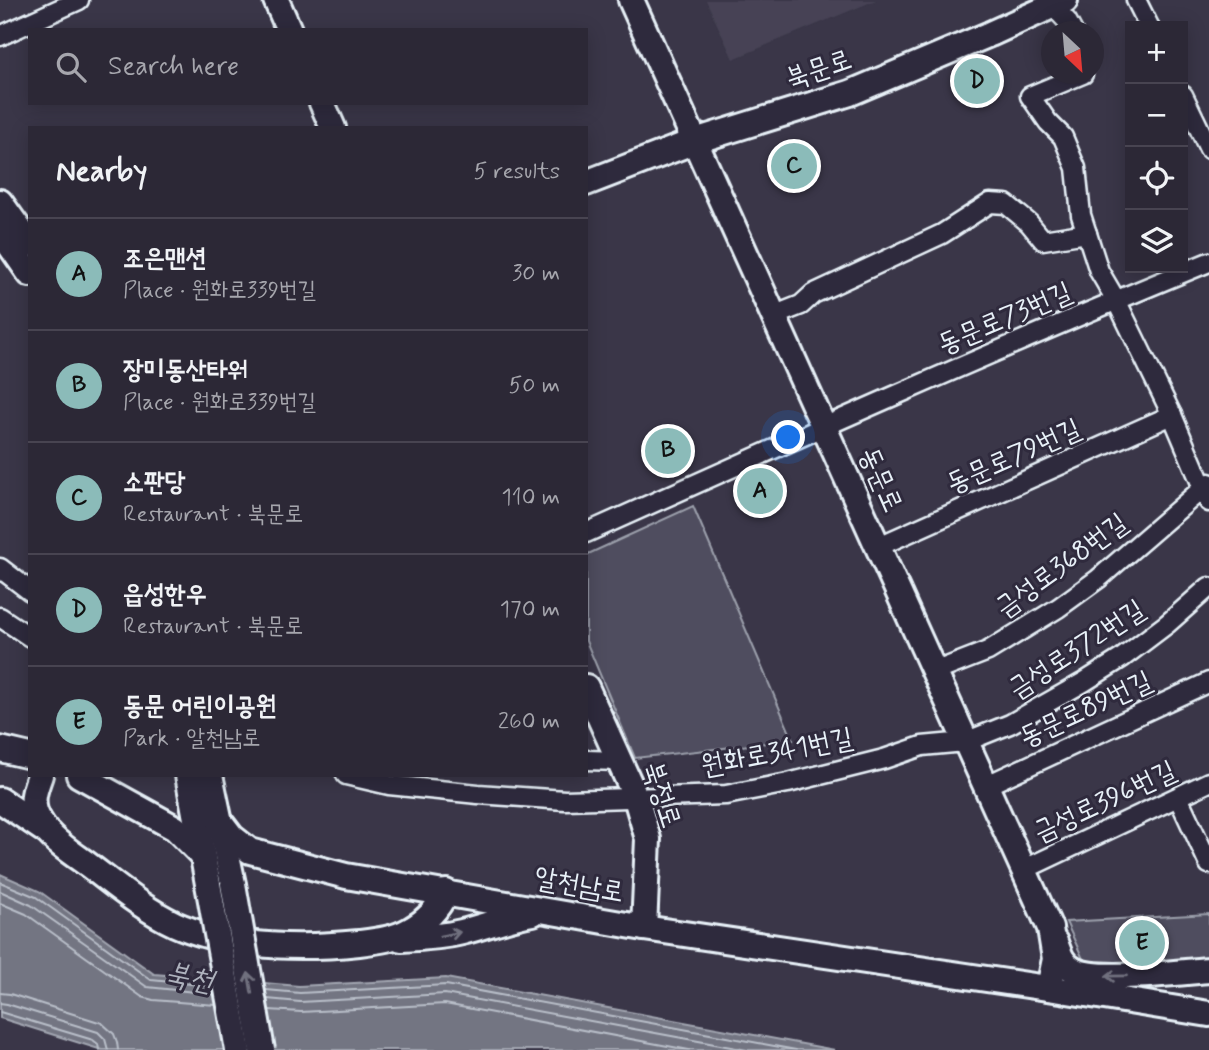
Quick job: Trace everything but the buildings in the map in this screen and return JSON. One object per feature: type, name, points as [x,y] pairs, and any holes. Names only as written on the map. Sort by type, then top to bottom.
[{"type":"street","points":[[276,0],[288,28]]},
{"type":"street","name":"동문로","points":[[631,0],[1050,928],[1055,959],[1049,988]]},
{"type":"street","points":[[1136,0],[1146,21]]},
{"type":"street","points":[[0,36],[73,1]]},
{"type":"street","points":[[1059,3],[1068,21]]},
{"type":"street","name":"북문로","points":[[588,182],[695,141],[850,93],[1059,3]]},
{"type":"street","points":[[1059,84],[1030,96],[1068,147],[1076,168],[1081,215],[1099,271],[1116,300],[1207,491]]},
{"type":"street","points":[[323,105],[332,126]]},
{"type":"street","points":[[1188,105],[1209,149]]},
{"type":"street","points":[[0,202],[28,241]]},
{"type":"street","points":[[773,316],[801,305],[813,294],[942,234],[990,203],[1006,204],[1030,223],[1043,240],[1087,233]]},
{"type":"street","points":[[0,231],[28,271]]},
{"type":"street","name":"동문로73번길","points":[[588,532],[823,427],[1209,262]]},
{"type":"street","name":"동문로79번길","points":[[877,547],[1172,415]]},
{"type":"street","name":"금성로368번길","points":[[934,672],[988,651],[1058,608],[1207,491]]},
{"type":"street","points":[[0,568],[28,589]]},
{"type":"street","name":"금성로372번길","points":[[965,742],[1010,724],[1122,658],[1167,624],[1209,587]]},
{"type":"street","points":[[0,617],[28,636]]},
{"type":"street","name":"동문로89번길","points":[[985,786],[1209,682]]},
{"type":"street","name":"북정로","points":[[588,691],[636,798],[648,839],[644,928]]},
{"type":"street","name":"원화로341번길","points":[[355,777],[389,785],[565,800],[726,795],[874,762],[922,746],[965,742]]},
{"type":"street","points":[[0,749],[28,755]]},
{"type":"street","points":[[588,760],[619,761]]},
{"type":"street","points":[[39,777],[33,798],[36,812],[47,831]]},
{"type":"street","points":[[83,777],[175,828],[202,855]]},
{"type":"street","points":[[188,777],[238,1050]]},
{"type":"street","points":[[210,777],[219,820],[232,837],[262,1050]]},
{"type":"street","name":"금성로396번길","points":[[1023,870],[1209,782]]},
{"type":"street","points":[[1178,797],[1209,864]]},
{"type":"street","points":[[0,800],[47,831],[136,901],[174,923],[209,936],[295,946],[339,945],[441,936],[517,915],[548,910]]},
{"type":"street","points":[[175,828],[186,822],[194,810]]},
{"type":"street","name":"알천남로","points":[[237,865],[346,876],[644,928],[1209,1014]]},
{"type":"street","points":[[382,940],[409,931],[421,923],[433,914],[446,892]]},
{"type":"street","points":[[1050,928],[1062,961],[1075,971],[1110,977],[1209,970]]},
{"type":"street","points":[[1173,1008],[1209,994]]},
{"type":"shaded area","points":[[706,0],[876,0],[733,59]]},
{"type":"shaded area","points":[[693,506],[793,740],[635,758],[588,646],[588,554]]},
{"type":"shaded area","points":[[1209,914],[1209,965],[1089,972],[1066,922]]},
{"type":"water","name":"북천","points":[[0,874],[39,891],[154,974],[299,986],[446,978],[835,1050],[102,1050],[0,1018]]},
{"type":"place","name":"읍성한우","points":[[977,81]]},
{"type":"place","name":"소판당","points":[[794,166]]},
{"type":"place","name":"장미동산타워","points":[[668,451]]},
{"type":"place","name":"조은맨션","points":[[760,491]]},
{"type":"place","name":"동문 어린이공원","points":[[1142,943]]}]
